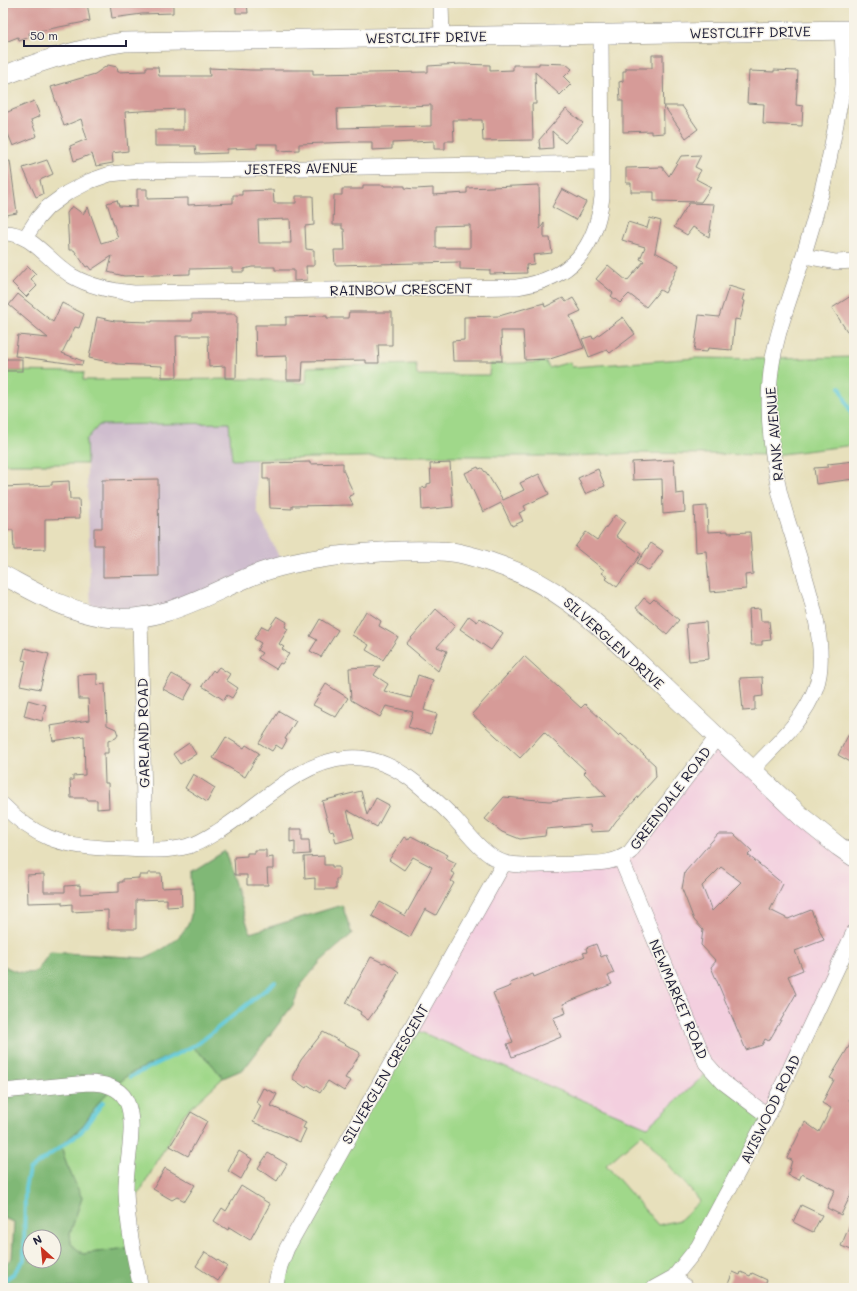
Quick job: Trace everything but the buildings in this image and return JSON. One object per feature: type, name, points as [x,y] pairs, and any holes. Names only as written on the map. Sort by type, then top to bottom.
[{"type":"street","points":[[441,3],[442,37]]},
{"type":"street","name":"WESTCLIFF DRIVE","points":[[3,76],[60,55],[93,46],[124,42],[848,30]]},
{"type":"street","name":"RANK AVENUE","points":[[752,770],[782,739],[804,711],[816,687],[821,663],[818,631],[802,566],[779,491],[770,417],[770,382],[776,340],[804,256],[830,159],[842,87],[848,30]]},
{"type":"street","name":"RAINBOW CRESCENT","points":[[3,233],[15,234],[25,238],[71,276],[90,285],[112,291],[134,293],[517,287],[532,284],[552,277],[576,262],[588,246],[599,220],[602,197],[601,35]]},
{"type":"street","name":"JESTERS AVENUE","points":[[25,238],[38,218],[57,199],[90,181],[110,174],[148,171],[601,163]]},
{"type":"street","points":[[804,256],[836,262],[854,261]]},
{"type":"street","name":"SILVERGLEN DRIVE","points":[[3,575],[53,601],[83,612],[106,617],[140,617],[173,610],[249,577],[290,565],[346,556],[389,552],[440,550],[494,563],[541,584],[575,605],[804,818],[854,857]]},
{"type":"street","name":"GARLAND ROAD","points":[[140,617],[145,849]]},
{"type":"street","name":"GREENDALE ROAD","points":[[3,805],[16,819],[38,834],[59,842],[78,846],[174,849],[201,841],[228,825],[290,780],[310,768],[349,758],[367,758],[387,765],[412,780],[453,817],[476,843],[490,856],[504,863],[596,863],[621,859],[630,852],[717,737]]},
{"type":"street","name":"NEWMARKET ROAD","points":[[621,859],[706,1063],[723,1082],[768,1116]]},
{"type":"street","name":"SILVERGLEN CRESCENT","points":[[274,1288],[287,1248],[504,863]]},
{"type":"street","name":"AVISWOOD ROAD","points":[[674,1277],[698,1247],[768,1116],[854,932]]},
{"type":"street","points":[[3,1091],[82,1083],[101,1083],[119,1092],[125,1099],[130,1111],[131,1130],[126,1176],[127,1213],[141,1288]]},
{"type":"street","points":[[654,1288],[674,1277],[687,1288]]},
{"type":"shaded area","points":[[229,423],[232,460],[256,460],[257,511],[284,567],[191,604],[91,614],[86,440],[99,425]]},
{"type":"shaded area","points":[[717,737],[854,857],[854,934],[768,1116],[710,1070],[647,1127],[411,1028],[500,872],[621,859]]},
{"type":"green space","points":[[854,357],[854,445],[774,455],[635,453],[575,456],[403,456],[232,460],[229,423],[99,425],[86,440],[87,464],[3,464],[3,371],[84,372],[83,380],[255,379],[306,383],[307,367],[416,364],[417,375],[489,375],[490,364],[546,362],[549,368],[570,362],[572,367],[696,358],[773,359]]},
{"type":"green space","points":[[225,851],[250,933],[342,905],[352,934],[321,961],[301,985],[293,1005],[244,1069],[223,1078],[210,1062],[191,1046],[129,1074],[102,1098],[81,1128],[61,1145],[66,1163],[82,1198],[70,1233],[71,1244],[83,1254],[133,1247],[142,1288],[3,1288],[3,1266],[12,1258],[14,1222],[3,1218],[3,965],[23,973],[36,972],[50,952],[144,958],[165,948],[182,933],[190,919],[192,903],[191,872]]},
{"type":"green space","points":[[411,1028],[647,1127],[710,1070],[768,1116],[712,1225],[656,1288],[274,1288]],"holes":[[[642,1134],[700,1201],[680,1220],[658,1225],[606,1165]]]},
{"type":"green space","points":[[191,1046],[210,1062],[223,1078],[184,1114],[128,1213],[133,1247],[83,1254],[71,1244],[70,1233],[82,1198],[66,1163],[61,1145],[81,1128],[102,1098],[129,1074]]},
{"type":"waterway","points":[[840,387],[854,420]]},
{"type":"waterway","points":[[130,1077],[199,1043],[275,982]]},
{"type":"waterway","points":[[3,1281],[13,1274],[24,1260],[25,1188],[29,1170],[81,1132],[103,1102]]}]
